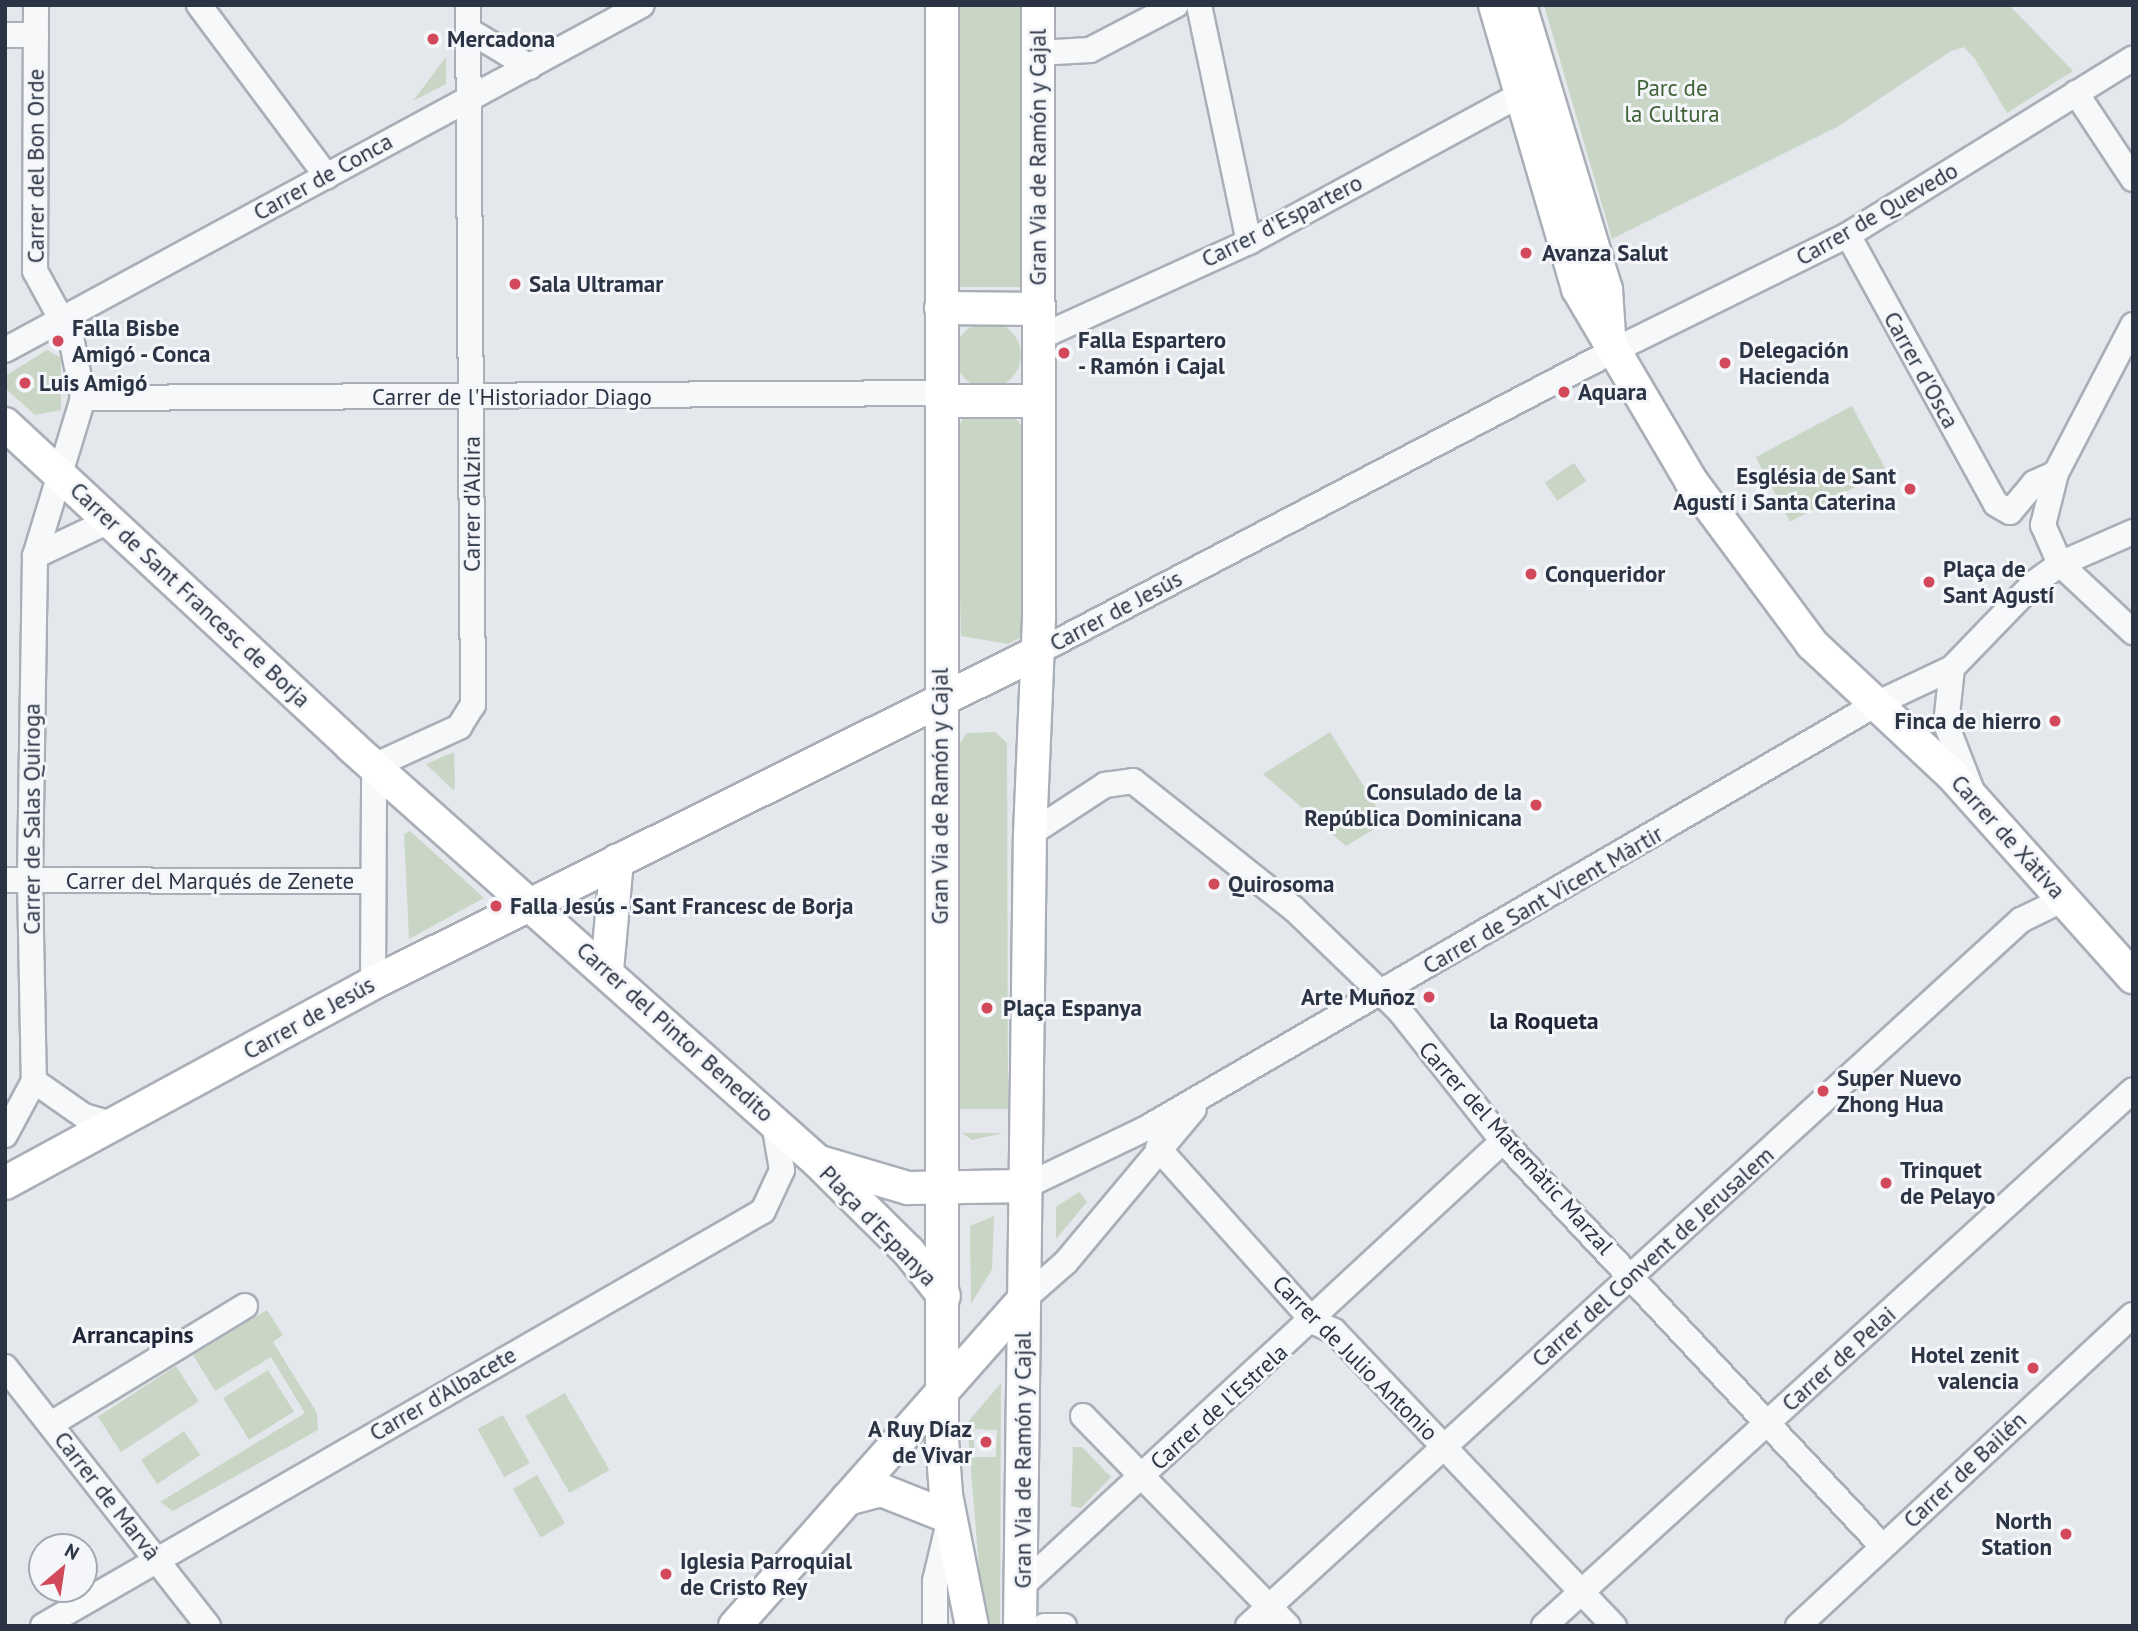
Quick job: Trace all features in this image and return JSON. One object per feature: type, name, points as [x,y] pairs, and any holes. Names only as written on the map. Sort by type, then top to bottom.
[{"type":"main road","name":"Gran Via de Ramón y Cajal","points":[[942,5],[940,703],[943,1191]]},
{"type":"main road","name":"Gran Via de Ramón y Cajal","points":[[1026,1186],[1030,834],[1036,653],[1038,5]]},
{"type":"main road","name":"Carrer de Xàtiva","points":[[1495,5],[1578,289],[1611,352],[1690,481],[1794,622],[1977,802],[2133,977]]},
{"type":"main road","points":[[1520,5],[1605,289],[1611,352]]},
{"type":"main road","name":"Gran Via de Ramón y Cajal","points":[[941,309],[1038,323]]},
{"type":"main road","points":[[941,397],[1037,401]]},
{"type":"main road","name":"Carrer de Sant Francesc de Borja","points":[[5,424],[374,766],[533,905]]},
{"type":"main road","name":"Carrer de Jesús","points":[[5,1183],[373,983],[1036,653]]},
{"type":"main road","points":[[607,970],[617,860]]},
{"type":"main road","name":"Carrer del Pintor Benedito","points":[[533,905],[816,1160]]},
{"type":"main road","name":"Plaça d'Espanya","points":[[816,1160],[898,1186],[943,1191],[1026,1186]]},
{"type":"main road","name":"Plaça d'Espanya","points":[[816,1160],[909,1251],[944,1296]]},
{"type":"main road","points":[[735,1626],[942,1388],[1024,1299],[1026,1186]]},
{"type":"main road","name":"Plaça d'Espanya","points":[[942,1388],[943,1191]]},
{"type":"main road","name":"Gran Via de Ramón y Cajal","points":[[1024,1299],[1023,1585],[1027,1624]]},
{"type":"main road","points":[[942,1388],[950,1517],[972,1626]]},
{"type":"main road","points":[[847,1499],[881,1490],[950,1517]]},
{"type":"street","name":"Carrer del Bon Orde","points":[[36,5],[35,271],[62,319],[77,356],[83,398]]},
{"type":"street","points":[[199,5],[327,177]]},
{"type":"street","name":"Carrer d'Alzira","points":[[374,766],[459,727],[472,713],[468,5]]},
{"type":"street","name":"Carrer de Conca","points":[[5,350],[642,5]]},
{"type":"street","points":[[1038,53],[1090,50],[1176,5]]},
{"type":"street","points":[[1199,5],[1249,242]]},
{"type":"street","points":[[468,30],[530,67]]},
{"type":"street","points":[[5,35],[36,35]]},
{"type":"street","name":"Carrer de Quevedo","points":[[1611,352],[1847,235],[2133,58]]},
{"type":"street","points":[[2076,93],[2133,179]]},
{"type":"street","name":"Carrer d'Espartero","points":[[1038,323],[1249,242],[1520,94]]},
{"type":"street","name":"Carrer d'Osca","points":[[1847,235],[1996,504],[2010,512],[2034,483],[2056,473]]},
{"type":"street","points":[[2133,325],[2056,473],[2043,525],[2060,564],[2133,632]]},
{"type":"street","name":"Carrer de Jesús","points":[[1036,653],[1611,352]]},
{"type":"street","name":"Carrer de l'Historiador Diago","points":[[83,398],[941,397]]},
{"type":"street","name":"Carrer de Salas Quiroga","points":[[5,1135],[34,1081],[18,880],[35,556],[83,398]]},
{"type":"street","points":[[35,556],[111,520]]},
{"type":"street","points":[[1876,704],[1952,668],[2025,591],[2060,564],[2133,533]]},
{"type":"street","points":[[1952,668],[1950,744],[1977,802]]},
{"type":"street","name":"Carrer de Sant Vicent Màrtir","points":[[1151,1138],[1209,1093],[1876,704]]},
{"type":"street","points":[[373,983],[374,766]]},
{"type":"street","name":"Carrer del Matemàtic Marzal","points":[[1030,834],[1105,785],[1133,781],[1294,909],[1383,993],[1503,1141],[1883,1547]]},
{"type":"street","name":"Carrer del Marqués de Zenete","points":[[18,880],[373,881]]},
{"type":"street","name":"Carrer del Convent de Jerusalem","points":[[1248,1626],[1633,1278],[2021,920],[2064,899]]},
{"type":"street","points":[[34,1081],[84,1116],[116,1125]]},
{"type":"street","name":"Carrer de Pelai","points":[[1544,1626],[2133,1090]]},
{"type":"street","name":"Carrer d'Albacete","points":[[43,1626],[762,1211],[782,1170],[774,1122]]},
{"type":"street","points":[[1024,1299],[1066,1262],[1151,1138]]},
{"type":"street","name":"Plaça d'Espanya","points":[[1026,1186],[1151,1138]]},
{"type":"street","name":"Carrer de Julio Antonio","points":[[1151,1138],[1314,1322],[1334,1331],[1614,1626]]},
{"type":"street","name":"Carrer de l'Estrela","points":[[1023,1585],[1314,1322],[1503,1141]]},
{"type":"street","points":[[51,1424],[245,1306]]},
{"type":"street","name":"Carrer de Bailén","points":[[1798,1626],[2133,1315]]},
{"type":"street","name":"Carrer de Marvà","points":[[5,1367],[208,1626]]},
{"type":"street","points":[[1083,1416],[1288,1626]]},
{"type":"street","points":[[935,1626],[935,1581],[950,1517]]},
{"type":"street","points":[[1027,1624],[1064,1626]]},
{"type":"green space","points":[[954,5],[1023,5],[1023,287],[954,287]]},
{"type":"green space","name":"Parc de la Cultura","points":[[1544,5],[2009,5],[2073,71],[2007,113],[1975,59],[1964,47],[1951,51],[1837,127],[1612,239]]},
{"type":"green space","points":[[446,57],[446,84],[413,101]]},
{"type":"green space","points":[[988,322],[1001,325],[1011,332],[1018,342],[1021,355],[1018,368],[1011,378],[1001,385],[988,388],[975,385],[965,378],[958,368],[955,355],[958,342],[965,332],[975,325]]},
{"type":"green space","points":[[47,350],[61,358],[61,410],[35,415],[6,389],[5,376]],"holes":[[[28,374],[35,386],[24,393],[17,384]]]},
{"type":"green space","points":[[1852,406],[1886,470],[1790,522],[1756,457]]},
{"type":"green space","points":[[964,417],[1014,417],[1022,426],[1023,624],[1020,638],[1008,644],[961,636],[956,431]]},
{"type":"green space","points":[[1574,463],[1586,481],[1557,501],[1545,483]]},
{"type":"green space","points":[[995,732],[1007,743],[1008,1109],[959,1109],[960,743],[967,733]]},
{"type":"green space","points":[[1330,732],[1386,822],[1346,846],[1263,774]]},
{"type":"green space","points":[[454,752],[455,788],[453,790],[426,764]]},
{"type":"green space","points":[[410,831],[484,898],[409,939],[404,834]]},
{"type":"green space","points":[[962,1133],[1003,1133],[972,1140]]},
{"type":"green space","points":[[1079,1192],[1087,1202],[1056,1239],[1056,1207]]},
{"type":"green space","points":[[994,1216],[992,1269],[971,1304],[970,1226]]},
{"type":"green space","points":[[267,1310],[283,1335],[273,1342],[317,1413],[318,1430],[173,1511],[160,1502],[305,1413],[271,1357],[215,1391],[193,1355]]},
{"type":"green space","points":[[176,1366],[199,1401],[121,1452],[98,1417]]},
{"type":"green space","points":[[268,1370],[294,1412],[249,1440],[223,1398]]},
{"type":"green space","points":[[1001,1383],[1000,1626],[984,1626],[967,1423]],"holes":[[[974,1429],[997,1430],[996,1457],[974,1457]]]},
{"type":"green space","points":[[565,1393],[610,1470],[570,1493],[525,1416]]},
{"type":"green space","points":[[503,1415],[530,1463],[504,1477],[478,1429]]},
{"type":"green space","points":[[184,1431],[200,1455],[157,1484],[141,1460]]},
{"type":"green space","points":[[1073,1447],[1082,1447],[1111,1477],[1081,1508],[1071,1506]]},
{"type":"green space","points":[[537,1475],[565,1523],[541,1537],[513,1489]]},
{"type":"place","name":"Mercadona","points":[[433,39]]},
{"type":"place","name":"Avanza Salut","points":[[1526,253]]},
{"type":"place","name":"Sala Ultramar","points":[[515,284]]},
{"type":"place","name":"Falla Bisbe Amigó - Conca","points":[[58,341]]},
{"type":"place","name":"Falla Espartero - Ramón i Cajal","points":[[1064,353]]},
{"type":"place","name":"Delegación Hacienda","points":[[1725,363]]},
{"type":"place","name":"Luis Amigó","points":[[25,383]]},
{"type":"place","name":"Aquara","points":[[1564,392]]},
{"type":"place","name":"Església de Sant Agustí i Santa Caterina","points":[[1910,489]]},
{"type":"place","name":"Conqueridor","points":[[1531,574]]},
{"type":"place","name":"Plaça de Sant Agustí","points":[[1929,582]]},
{"type":"place","name":"Finca de hierro","points":[[2055,721]]},
{"type":"place","name":"Consulado de la República Dominicana","points":[[1536,805]]},
{"type":"place","name":"Quirosoma","points":[[1214,884]]},
{"type":"place","name":"Falla Jesús - Sant Francesc de Borja","points":[[496,906]]},
{"type":"place","name":"Arte Muñoz","points":[[1429,997]]},
{"type":"place","name":"Plaça Espanya","points":[[987,1008]]},
{"type":"place","name":"Super Nuevo Zhong Hua","points":[[1823,1091]]},
{"type":"place","name":"Trinquet de Pelayo","points":[[1886,1183]]},
{"type":"place","name":"Hotel zenit valencia","points":[[2033,1368]]},
{"type":"place","name":"A Ruy Díaz de Vivar","points":[[986,1442]]},
{"type":"place","name":"North Station","points":[[2066,1534]]},
{"type":"place","name":"Iglesia Parroquial de Cristo Rey","points":[[666,1574]]},
{"type":"district","name":"la Roqueta","points":[[1544,1021]]},
{"type":"district","name":"Arrancapins","points":[[133,1335]]}]
